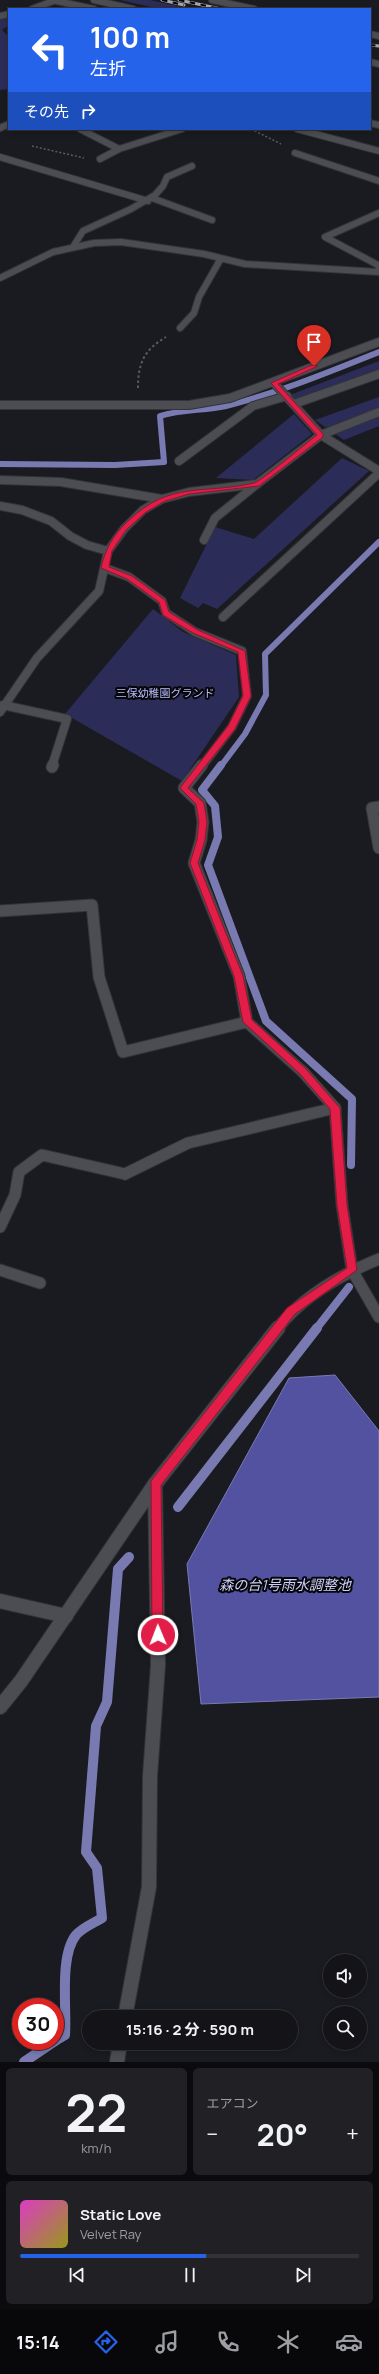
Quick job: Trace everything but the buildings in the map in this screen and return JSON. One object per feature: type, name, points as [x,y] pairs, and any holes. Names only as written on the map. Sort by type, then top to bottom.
[{"type":"street","points":[[36,8],[44,6],[54,0],[90,8]]},
{"type":"street","points":[[94,0],[129,8]]},
{"type":"street","points":[[212,0],[249,8]]},
{"type":"street","points":[[44,6],[49,8]]},
{"type":"street","points":[[82,130],[119,148]]},
{"type":"street","points":[[100,160],[119,148],[179,130]]},
{"type":"street","points":[[301,130],[379,151]]},
{"type":"street","points":[[295,153],[379,181]]},
{"type":"street","points":[[0,157],[150,199],[212,220]]},
{"type":"street","points":[[73,247],[81,232],[150,199],[166,181],[167,177],[192,166]]},
{"type":"street","points":[[2,275],[53,252],[94,243],[121,242],[197,253],[220,260],[245,264],[379,271],[378,265],[368,258],[325,237],[379,213]]},
{"type":"street","points":[[180,328],[194,313],[198,297],[220,260]]},
{"type":"street","points":[[0,405],[188,405],[230,398],[274,383],[379,342]]},
{"type":"street","points":[[294,404],[379,374]]},
{"type":"street","points":[[223,617],[379,472],[321,435],[274,383]]},
{"type":"street","points":[[179,461],[253,406],[287,396]]},
{"type":"street","points":[[204,540],[216,518],[257,484],[321,435],[379,412]]},
{"type":"street","points":[[0,480],[41,481],[162,499]]},
{"type":"street","points":[[52,767],[67,719],[2,709],[37,658],[99,591],[108,551],[124,529],[143,510],[162,499],[189,492],[257,484]]},
{"type":"street","points":[[0,506],[22,510],[51,521],[70,536],[87,545],[108,551]]},
{"type":"street","points":[[105,568],[129,577],[162,601],[166,613],[195,632],[242,651],[247,696],[232,727],[184,788],[200,803],[203,822],[201,840],[194,863],[239,976],[247,1022],[303,1072],[335,1108],[342,1205],[352,1270],[379,1317]]},
{"type":"street","points":[[379,807],[372,808],[379,848]]},
{"type":"street","points":[[0,911],[92,905],[98,977],[123,1052],[247,1022]]},
{"type":"street","points":[[0,1227],[15,1195],[19,1172],[42,1155],[126,1174],[188,1143],[335,1108]]},
{"type":"street","points":[[0,1707],[21,1681],[155,1484],[291,1311],[352,1270],[379,1259]]},
{"type":"street","points":[[0,1270],[7,1274],[40,1283]]},
{"type":"street","points":[[126,2010],[149,1887],[150,1776],[158,1665],[155,1484]]},
{"type":"street","points":[[0,1601],[66,1616]]},
{"type":"street","points":[[117,2062],[119,2050]]},
{"type":"path","points":[[253,130],[295,153]]},
{"type":"path","points":[[138,405],[138,364],[143,356],[159,341],[180,328]]},
{"type":"green space","points":[[120,0],[150,0],[186,8],[156,8]]},
{"type":"green space","points":[[8,18],[8,26],[2,30],[8,36],[8,89],[0,90],[0,20]]},
{"type":"green space","points":[[379,361],[379,371],[297,400],[290,395]]},
{"type":"green space","points":[[379,397],[379,426],[344,440],[315,420]]},
{"type":"green space","points":[[294,414],[312,434],[253,480],[216,478]]},
{"type":"green space","points":[[342,458],[369,471],[217,609],[203,603],[198,608],[180,598],[215,527],[254,539]]},
{"type":"green space","name":"三保幼稚園グランド","points":[[153,609],[183,632],[236,655],[239,697],[182,781],[65,714]]},
{"type":"water","name":"森の台1号雨水調整池","points":[[335,1375],[379,1431],[379,1697],[201,1704],[187,1564],[289,1378]]},
{"type":"waterway","points":[[0,464],[115,465],[164,462],[160,416],[176,412],[218,408],[245,401],[303,382],[379,352]]},
{"type":"waterway","points":[[221,766],[245,734],[266,695],[265,654],[379,542]]},
{"type":"waterway","points":[[221,765],[202,790],[215,806],[218,837],[208,865],[266,1021],[352,1099],[351,1165]]},
{"type":"waterway","points":[[316,1329],[349,1287]]},
{"type":"waterway","points":[[178,1507],[317,1328]]},
{"type":"waterway","points":[[24,2062],[65,2035],[65,1983],[67,1956],[76,1935],[85,1927],[102,1918],[97,1868],[86,1852],[96,1726],[107,1702],[118,1569],[129,1557]]},
{"type":"railway","points":[[162,0],[184,5]]},
{"type":"railway","points":[[179,0],[216,8]]},
{"type":"railway","points":[[371,45],[379,46]]},
{"type":"route","points":[[158,1635],[155,1484],[291,1311],[352,1270],[342,1205],[335,1108],[303,1072],[247,1022],[239,976],[203,882],[194,863],[201,840],[203,822],[200,803],[184,788],[232,727],[247,696],[242,651],[195,632],[166,613],[162,601],[129,577],[105,568],[108,551],[124,529],[143,510],[162,499],[189,492],[257,484],[321,435],[274,383],[314,366]]}]
